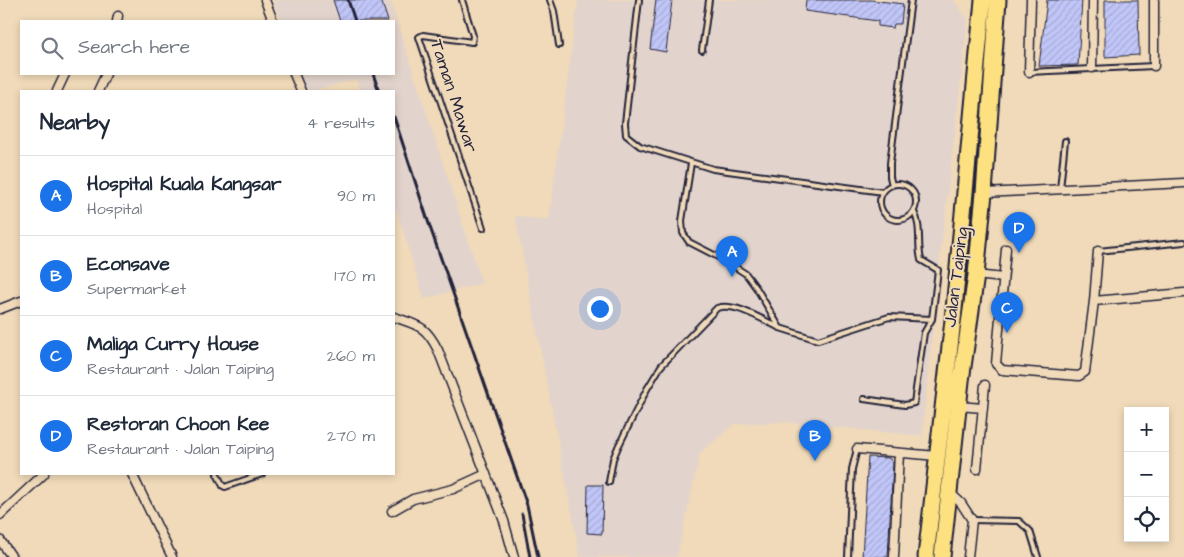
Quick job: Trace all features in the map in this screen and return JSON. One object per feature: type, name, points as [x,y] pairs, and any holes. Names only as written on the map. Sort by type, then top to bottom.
[{"type":"highway","points":[[971,0],[981,22]]},
{"type":"highway","name":"Jalan Taiping","points":[[926,557],[953,320],[983,0]]},
{"type":"highway","name":"Jalan Taiping","points":[[942,557],[958,406],[976,275],[998,0]]},
{"type":"highway","points":[[996,31],[1008,0]]},
{"type":"highway","points":[[953,320],[966,284],[976,275]]},
{"type":"street","points":[[265,0],[273,20]]},
{"type":"street","points":[[1029,72],[1031,0]]},
{"type":"street","points":[[1092,68],[1093,0]]},
{"type":"street","points":[[1154,0],[1154,66]]},
{"type":"street","points":[[57,90],[65,75]]},
{"type":"street","points":[[98,90],[106,75]]},
{"type":"street","points":[[294,75],[301,90]]},
{"type":"street","points":[[984,193],[1184,183]]},
{"type":"street","points":[[1006,249],[996,364],[1002,370],[1079,376],[1084,372],[1094,301],[1098,251]]},
{"type":"street","points":[[976,275],[1003,278]]},
{"type":"street","points":[[1094,301],[1184,293]]},
{"type":"street","points":[[0,309],[20,301]]},
{"type":"street","points":[[395,318],[418,326],[429,333],[438,350],[504,521],[514,557]]},
{"type":"street","points":[[977,469],[985,385]]},
{"type":"street","points":[[958,406],[983,408]]},
{"type":"street","points":[[857,449],[937,456]]},
{"type":"street","points":[[894,557],[899,453]]},
{"type":"street","points":[[392,512],[413,499],[453,489],[486,474]]},
{"type":"street","points":[[0,515],[43,475]]},
{"type":"street","points":[[132,475],[172,557]]},
{"type":"street","points":[[949,492],[961,503],[972,520],[968,557]]},
{"type":"street","points":[[0,540],[12,557]]},
{"type":"lane","name":"Taman Mawar","points":[[462,0],[473,36],[472,42],[423,35],[419,37],[483,228]]},
{"type":"lane","points":[[550,0],[554,11],[559,45]]},
{"type":"lane","points":[[639,0],[626,135],[640,146],[714,169],[883,192]]},
{"type":"lane","points":[[702,50],[709,0]]},
{"type":"lane","points":[[892,185],[890,163],[911,0]]},
{"type":"lane","points":[[1029,72],[1154,66]]},
{"type":"lane","points":[[1060,190],[1065,141]]},
{"type":"lane","points":[[691,162],[682,221],[683,233],[689,242],[726,261],[746,274],[780,328]]},
{"type":"lane","points":[[903,184],[913,190],[917,201],[914,212],[906,220],[894,220],[884,215],[880,205],[883,192],[892,185],[903,184]]},
{"type":"lane","points":[[864,399],[905,405],[914,402],[924,333],[932,319],[938,270],[921,260],[919,230],[914,212]]},
{"type":"lane","points":[[1098,251],[1184,242]]},
{"type":"lane","points":[[609,482],[616,453],[647,388],[661,366],[717,308],[723,306],[737,309],[780,328],[818,340],[889,317],[932,319]]},
{"type":"lane","points":[[848,557],[852,469],[857,449]]},
{"type":"lane","points":[[218,475],[225,487],[259,475]]},
{"type":"lane","points":[[972,520],[1019,521],[1030,531],[1038,557]]},
{"type":"shaded area","points":[[273,0],[390,0],[482,283],[424,299],[395,205],[395,90],[360,90],[356,79],[316,90],[304,90],[298,75],[395,75],[395,20],[281,20]]},
{"type":"shaded area","points":[[578,0],[954,0],[968,20],[937,284],[922,436],[783,422],[735,424],[700,453],[677,557],[580,557],[515,216],[549,220]]},
{"type":"building","points":[[333,0],[381,0],[388,20],[340,20]]},
{"type":"building","points":[[656,0],[672,0],[666,52],[650,49]]},
{"type":"building","points":[[806,0],[871,0],[903,4],[901,24],[894,24],[893,28],[878,26],[878,21],[805,11]]},
{"type":"building","points":[[1047,0],[1082,0],[1078,65],[1039,66]]},
{"type":"building","points":[[1105,0],[1138,0],[1139,55],[1105,57]]},
{"type":"building","points":[[868,457],[889,458],[893,463],[888,557],[862,557]]},
{"type":"building","points":[[588,485],[603,485],[602,534],[587,533]]},
{"type":"railway","points":[[348,0],[355,20]]},
{"type":"railway","points":[[373,75],[379,90]]},
{"type":"railway","points":[[395,120],[430,227],[527,505],[538,557]]},
{"type":"railway","points":[[522,514],[530,557]]},
{"type":"place","name":"Restoran Choon Kee","points":[[1019,253]]},
{"type":"place","name":"Hospital Kuala Kangsar","points":[[732,277]]},
{"type":"place","name":"Maliga Curry House","points":[[1007,333]]},
{"type":"place","name":"Econsave","points":[[815,461]]}]
